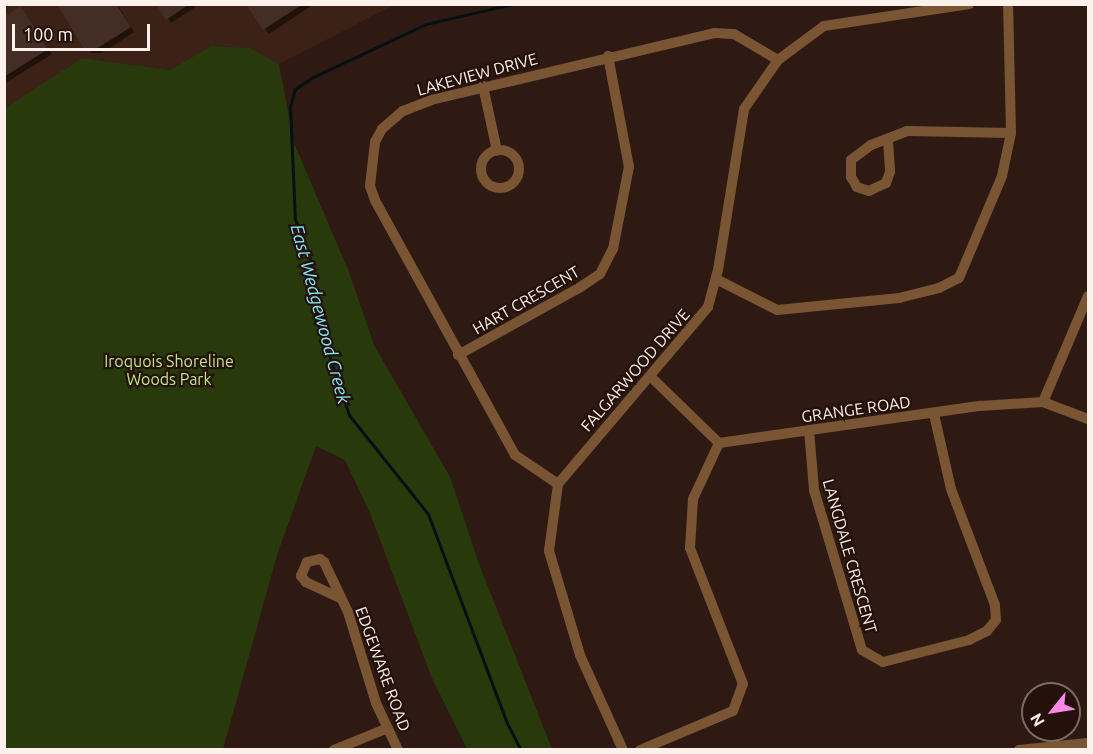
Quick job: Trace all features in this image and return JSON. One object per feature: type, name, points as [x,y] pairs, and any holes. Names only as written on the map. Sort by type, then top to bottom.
[{"type":"street","name":"FALGARWOOD DRIVE","points":[[558,484],[601,431],[652,378],[708,307],[716,279],[744,109],[778,60],[824,26],[969,4]]},
{"type":"street","points":[[716,279],[777,310],[899,298],[939,288],[959,278],[1002,176],[1011,133],[1008,4]]},
{"type":"street","name":"LAKEVIEW DRIVE","points":[[558,484],[515,455],[458,355],[375,200],[370,186],[371,156],[382,129],[403,111],[483,86],[714,33],[734,34],[778,60]]},
{"type":"street","name":"HART CRESCENT","points":[[458,355],[600,274],[613,249],[629,167],[608,56]]},
{"type":"street","points":[[483,86],[497,151]]},
{"type":"street","points":[[888,141],[890,172],[886,183],[869,191],[856,187],[851,177],[851,160],[871,145],[888,141],[907,131],[1011,133]]},
{"type":"street","points":[[1043,402],[1089,296]]},
{"type":"street","points":[[640,750],[733,711],[743,684],[690,548],[693,500],[719,443],[652,378]]},
{"type":"street","name":"GRANGE ROAD","points":[[719,443],[980,406],[1043,402],[1089,419]]},
{"type":"street","name":"LANGDALE CRESCENT","points":[[809,430],[814,490],[862,650],[883,662],[969,640],[987,631],[996,620],[995,605],[951,489],[933,414]]},
{"type":"street","points":[[558,484],[549,551],[580,655],[623,750]]},
{"type":"street","name":"EDGEWARE ROAD","points":[[340,598],[348,612],[388,728],[398,750]]},
{"type":"street","points":[[334,750],[388,728]]},
{"type":"street","points":[[1018,750],[1089,742]]},
{"type":"shaded area","points":[[5,5],[394,5],[279,64],[250,48],[211,46],[170,70],[82,58],[5,108]]},
{"type":"green space","name":"Iroquois Shoreline Woods Park","points":[[211,46],[250,48],[279,64],[294,143],[349,272],[374,345],[450,477],[479,564],[552,749],[467,749],[432,678],[370,513],[345,460],[316,446],[277,555],[223,749],[5,749],[5,108],[82,58],[170,70]]},
{"type":"building","points":[[57,4],[116,4],[131,27],[96,49],[84,49]]},
{"type":"building","points":[[156,4],[189,4],[166,20]]},
{"type":"building","points":[[246,4],[303,4],[263,30]]},
{"type":"building","points":[[21,6],[48,49],[4,77],[4,17]]},
{"type":"waterway","name":"East Wedgewood Creek","points":[[513,4],[426,24],[313,77],[295,89],[290,106],[295,219],[309,256],[329,355],[349,415],[428,514],[507,723],[521,750]]}]
